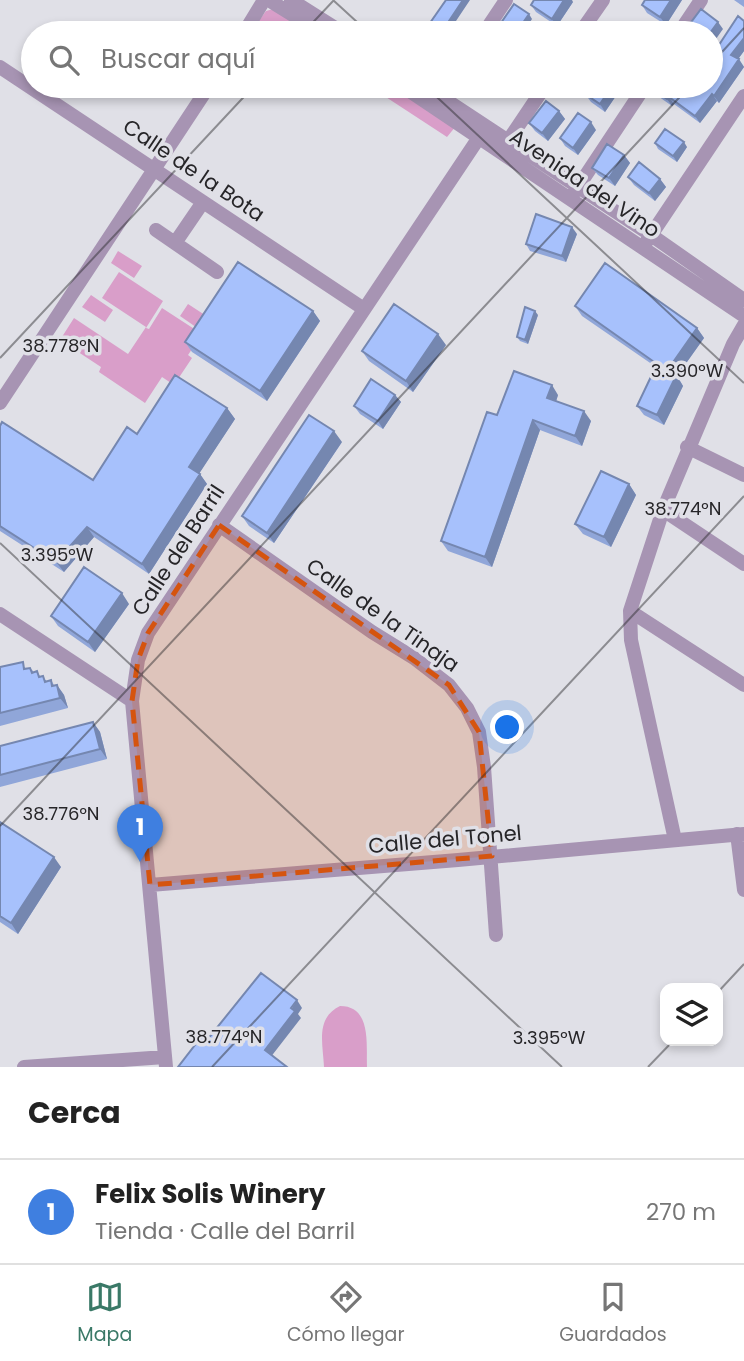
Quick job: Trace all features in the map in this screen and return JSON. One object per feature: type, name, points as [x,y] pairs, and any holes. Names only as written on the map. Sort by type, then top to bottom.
[{"type":"street","points":[[253,21],[270,0],[303,21]]},
{"type":"street","points":[[291,0],[324,21]]},
{"type":"street","points":[[492,21],[506,0]]},
{"type":"street","points":[[588,21],[603,0]]},
{"type":"street","points":[[688,21],[701,0]]},
{"type":"street","name":"Calle de la Bota","points":[[2,74],[21,86]]},
{"type":"street","points":[[642,248],[744,96]]},
{"type":"street","name":"Calle de la Bota","points":[[40,98],[155,170],[364,309]]},
{"type":"street","points":[[0,403],[201,98]]},
{"type":"street","name":"Avenida del Vino","points":[[423,98],[483,132],[574,193],[652,235],[744,300]]},
{"type":"street","name":"Avenida del Vino","points":[[451,98],[483,132],[508,141],[642,248],[744,316]]},
{"type":"street","points":[[508,141],[537,98]]},
{"type":"street","points":[[574,193],[637,98]]},
{"type":"street","name":"Calle del Barril","points":[[165,1062],[132,701],[138,660],[148,633],[483,132]]},
{"type":"street","points":[[174,243],[203,202]]},
{"type":"street","points":[[156,230],[217,272]]},
{"type":"street","points":[[675,840],[631,639],[630,611],[687,447],[744,325]]},
{"type":"street","points":[[687,447],[744,475]]},
{"type":"street","points":[[663,510],[744,565]]},
{"type":"street","name":"Calle de la Tinaja","points":[[219,525],[449,685],[467,708],[479,732],[492,856],[496,934]]},
{"type":"street","points":[[630,611],[744,685]]},
{"type":"street","points":[[0,614],[132,701]]},
{"type":"street","points":[[741,834],[744,890]]},
{"type":"street","name":"Calle del Tonel","points":[[150,885],[741,834]]},
{"type":"street","points":[[24,1067],[165,1062]]},
{"type":"highlighted area","points":[[219,525],[449,685],[479,732],[492,856],[150,885],[132,701],[138,660],[148,633]]},
{"type":"shaded area","points":[[277,8],[297,21],[259,21],[266,11]]},
{"type":"shaded area","points":[[387,98],[413,98],[456,126],[447,137]]},
{"type":"shaded area","points":[[118,251],[142,266],[134,278],[111,263]]},
{"type":"shaded area","points":[[119,272],[163,301],[146,328],[149,329],[162,308],[202,334],[188,355],[192,358],[174,385],[162,377],[145,403],[99,372],[101,367],[60,340],[74,318],[128,354],[146,327],[102,298]]},
{"type":"shaded area","points":[[91,295],[113,310],[105,322],[82,307]]},
{"type":"shaded area","points":[[188,304],[211,319],[203,332],[180,316]]},
{"type":"shaded area","points":[[340,1006],[358,1012],[362,1020],[365,1028],[367,1067],[324,1067],[322,1032],[327,1017]]},
{"type":"building","points":[[446,0],[463,0],[449,21],[431,21]]},
{"type":"building","points":[[534,0],[564,0],[552,19],[531,5]]},
{"type":"building","points":[[645,0],[671,0],[660,17],[642,5]]},
{"type":"building","points":[[514,4],[529,14],[524,21],[502,21]]},
{"type":"building","points":[[701,9],[717,21],[692,21]]},
{"type":"building","points":[[738,16],[744,21],[744,38],[731,55],[739,59],[723,83],[723,39]]},
{"type":"building","points":[[591,98],[604,98],[600,104]]},
{"type":"building","points":[[670,98],[709,98],[695,116]]},
{"type":"building","points":[[546,101],[559,111],[542,133],[529,123]]},
{"type":"building","points":[[578,113],[591,122],[573,148],[560,138]]},
{"type":"building","points":[[665,129],[684,142],[673,156],[655,143]]},
{"type":"building","points":[[607,144],[624,155],[609,178],[592,168]]},
{"type":"building","points":[[639,162],[660,179],[649,193],[628,177]]},
{"type":"building","points":[[536,214],[572,227],[562,256],[526,244]]},
{"type":"building","points":[[238,262],[313,311],[260,391],[185,342]]},
{"type":"building","points":[[605,263],[697,328],[667,371],[676,376],[657,415],[637,406],[657,364],[575,306]]},
{"type":"building","points":[[394,304],[438,334],[406,381],[362,351]]},
{"type":"building","points":[[525,307],[535,311],[525,340],[517,337]]},
{"type":"building","points":[[514,371],[552,385],[547,398],[584,411],[575,436],[533,420],[485,557],[441,541],[487,412],[497,415]]},
{"type":"building","points":[[175,375],[227,408],[189,467],[200,474],[142,564],[87,527],[56,562],[0,526],[2,422],[93,480],[127,427],[137,434]]},
{"type":"building","points":[[371,379],[395,395],[378,421],[354,406]]},
{"type":"building","points":[[309,415],[334,431],[267,533],[242,516]]},
{"type":"building","points":[[601,471],[629,484],[604,537],[575,524]]},
{"type":"building","points":[[84,567],[122,593],[88,642],[51,616]]},
{"type":"building","points":[[23,662],[24,669],[30,668],[32,673],[37,671],[45,682],[51,680],[52,686],[57,685],[60,698],[0,713],[0,667]]},
{"type":"building","points":[[93,722],[100,749],[0,775],[0,746]]},
{"type":"building","points":[[0,822],[54,857],[11,923],[0,916]]},
{"type":"building","points":[[261,973],[297,1000],[291,1008],[295,1011],[265,1050],[287,1067],[178,1067],[202,1036],[207,1040]]},
{"type":"place","name":"Felix Solis Winery","points":[[140,862]]}]
